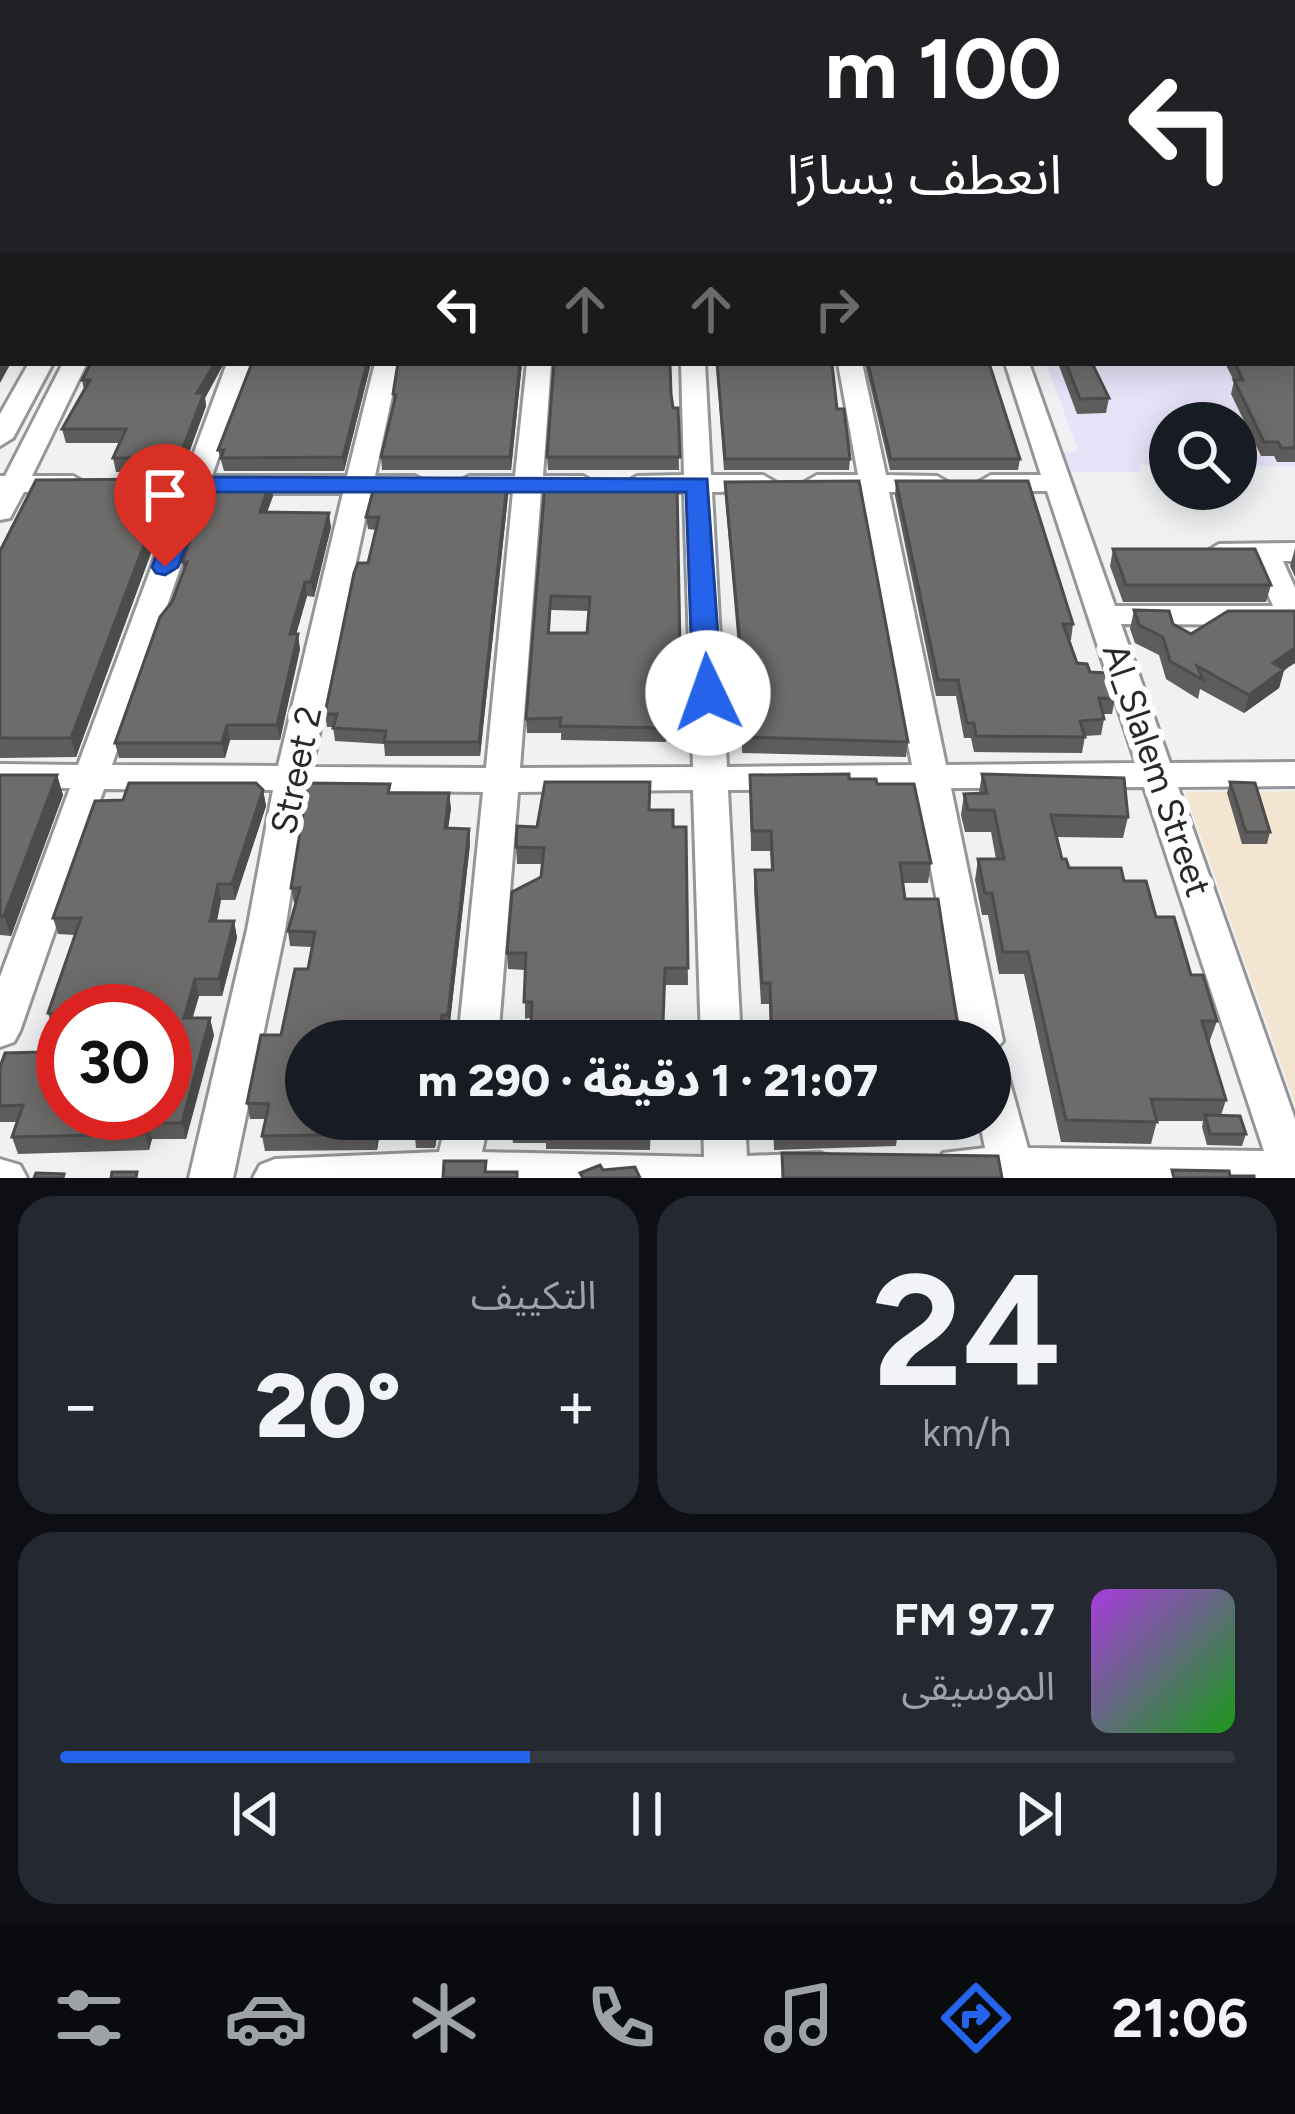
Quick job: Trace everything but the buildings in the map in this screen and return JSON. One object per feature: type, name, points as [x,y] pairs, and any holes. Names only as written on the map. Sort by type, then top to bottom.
[{"type":"street","points":[[0,438],[39,366]]},
{"type":"street","points":[[0,512],[7,484],[72,366]]},
{"type":"street","points":[[0,1031],[238,366]]},
{"type":"street","name":"Street 2","points":[[211,1178],[266,931],[292,778],[386,366]]},
{"type":"street","points":[[480,1020],[539,366]]},
{"type":"street","points":[[693,366],[720,1020]]},
{"type":"street","points":[[851,366],[978,1020]]},
{"type":"street","name":"Al_Slalem Street","points":[[1018,366],[1057,483],[1092,552],[1103,615],[1293,1174]]},
{"type":"street","points":[[7,484],[1057,483]]},
{"type":"street","points":[[1103,615],[1294,616],[1280,552],[1196,553]]},
{"type":"street","points":[[0,776],[502,780],[1295,773]]},
{"type":"street","points":[[452,1174],[461,1140]]},
{"type":"street","points":[[725,1140],[726,1177]]},
{"type":"street","points":[[1005,1140],[1012,1171]]},
{"type":"street","points":[[915,1168],[1293,1174]]},
{"type":"street","points":[[275,1178],[452,1174],[726,1177],[867,1170]]},
{"type":"shaded area","points":[[1047,366],[1294,366],[1295,467],[1257,466],[1257,402],[1149,402],[1149,465],[1139,465],[1141,472],[1071,472],[1063,452],[1078,451]]},
{"type":"shaded area","points":[[1295,791],[1295,1104],[1185,792]]},
{"type":"route","points":[[165,567],[195,485],[698,484],[708,693]]}]
